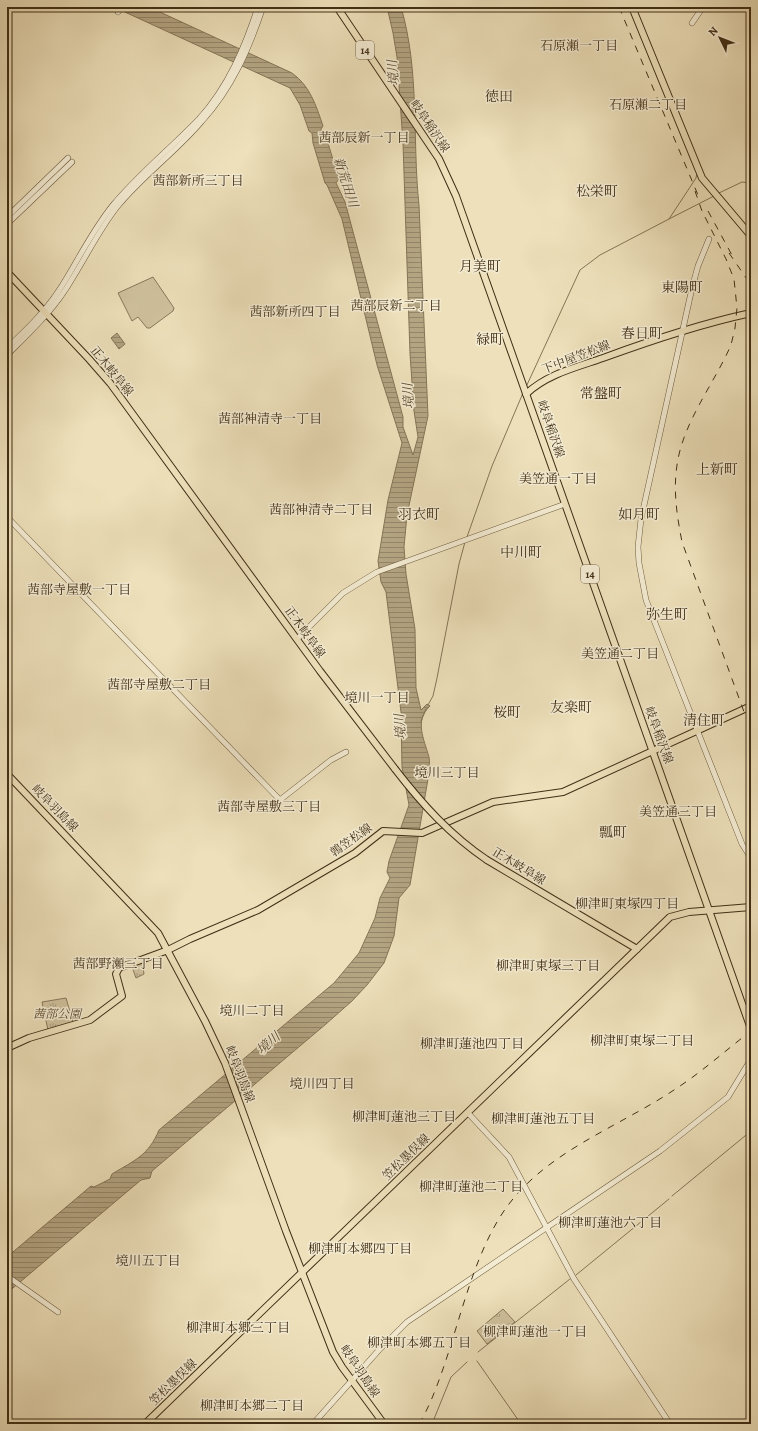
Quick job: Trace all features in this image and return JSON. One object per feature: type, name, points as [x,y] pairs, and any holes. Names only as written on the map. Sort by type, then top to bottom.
[{"type":"main road","name":"岐阜稲沢線","points":[[336,7],[442,163],[456,196],[710,910]]},
{"type":"main road","points":[[632,7],[702,178],[751,236]]},
{"type":"main road","name":"正木岐阜線","points":[[7,272],[110,384],[296,639],[395,770],[418,799],[442,825],[467,847],[487,860],[637,949]]},
{"type":"main road","name":"下中屋笠松線","points":[[525,391],[561,372],[683,330],[751,313]]},
{"type":"main road","name":"鶉笠松線","points":[[7,1048],[29,1038],[95,1017],[122,996],[116,974],[119,968],[168,950],[190,938],[258,910],[355,853],[383,831],[391,830],[413,833],[429,832],[486,805],[501,800],[563,792],[751,706]]},
{"type":"main road","name":"岐阜羽島線","points":[[7,774],[154,927],[168,950],[225,1063],[284,1225],[333,1352],[352,1381],[384,1424]]},
{"type":"main road","points":[[751,907],[710,910],[751,1029]]},
{"type":"main road","name":"笠松墨俣線","points":[[145,1424],[670,917],[678,914],[710,910]]},
{"type":"street","points":[[246,48],[258,7]]},
{"type":"street","points":[[7,355],[45,313],[90,236],[113,204],[199,119],[219,93],[237,66],[263,7]]},
{"type":"street","points":[[692,23],[702,7]]},
{"type":"street","points":[[7,217],[70,160],[7,224]]},
{"type":"street","points":[[709,239],[698,266],[683,330],[641,519],[638,547],[641,580],[646,600],[742,844],[751,858]]},
{"type":"street","points":[[7,348],[45,313]]},
{"type":"street","points":[[296,639],[343,593],[377,572],[565,504]]},
{"type":"street","points":[[7,517],[280,800],[331,760],[346,752]]},
{"type":"street","points":[[313,1424],[407,1322],[643,1164],[728,1097],[751,1059]]},
{"type":"street","points":[[468,1113],[509,1156],[574,1279],[670,1424]]},
{"type":"street","points":[[7,1276],[58,1312]]},
{"type":"green space","points":[[153,277],[174,308],[173,311],[150,328],[147,328],[138,317],[132,321],[118,293]]},
{"type":"green space","points":[[142,960],[144,974],[136,978],[131,964]]},
{"type":"green space","name":"茜部公園","points":[[66,998],[73,1022],[48,1030],[42,1002]]},
{"type":"green space","points":[[503,1309],[515,1322],[487,1344],[477,1331]]},
{"type":"water","name":"境川","points":[[114,7],[149,7],[292,73],[308,90],[315,103],[323,126],[321,129],[324,138],[327,140],[339,179],[336,183],[345,202],[403,417],[403,427],[413,455],[418,437],[414,411],[410,354],[403,143],[397,57],[387,7],[401,7],[407,31],[413,81],[428,416],[407,515],[404,547],[406,574],[415,629],[416,688],[421,710],[427,704],[430,706],[422,718],[421,724],[429,757],[429,773],[410,885],[399,898],[394,936],[384,963],[367,985],[352,1001],[326,1024],[152,1171],[150,1178],[141,1180],[7,1293],[7,1257],[91,1186],[94,1187],[110,1179],[112,1174],[134,1161],[145,1152],[155,1139],[159,1130],[334,983],[359,953],[375,918],[380,898],[390,878],[387,872],[389,861],[409,805],[402,767],[401,712],[386,592],[381,582],[378,561],[388,500],[402,443],[377,365],[342,219],[325,183],[313,143],[312,133],[309,131],[300,105],[290,88]]},
{"type":"water","points":[[117,333],[125,344],[119,349],[111,338]]},
{"type":"waterway","points":[[526,387],[580,270],[600,255],[669,219],[696,178],[697,173],[629,7]]},
{"type":"waterway","points":[[719,193],[742,182],[751,183]]},
{"type":"waterway","points":[[669,219],[714,196]]},
{"type":"waterway","points":[[467,537],[492,466],[523,393]]},
{"type":"waterway","points":[[428,705],[433,696],[459,564],[465,542]]},
{"type":"waterway","points":[[421,721],[426,709]]},
{"type":"waterway","points":[[672,1196],[751,1131]]},
{"type":"waterway","points":[[576,1275],[669,1199]]},
{"type":"waterway","points":[[478,1352],[570,1279]]},
{"type":"waterway","points":[[477,1361],[521,1424]]},
{"type":"waterway","points":[[432,1424],[451,1377],[467,1362]]},
{"type":"railway","points":[[619,7],[698,195]]},
{"type":"railway","points":[[695,191],[702,211],[726,259],[734,279],[737,308],[735,328],[731,345],[692,418],[680,449],[675,484],[676,504],[682,542],[751,731]]},
{"type":"railway","points":[[708,211],[733,257]]},
{"type":"railway","points":[[729,253],[751,285]]},
{"type":"railway","points":[[419,1424],[439,1381],[480,1256],[497,1222],[513,1198],[533,1178],[555,1161],[578,1145],[677,1088],[705,1068],[751,1031]]},
{"type":"district","name":"石原瀬一丁目","points":[[579,45]]},
{"type":"district","name":"徳田","points":[[499,96]]},
{"type":"district","name":"石原瀬二丁目","points":[[648,104]]},
{"type":"district","name":"茜部辰新一丁目","points":[[364,137]]},
{"type":"district","name":"茜部新所三丁目","points":[[198,180]]},
{"type":"district","name":"松栄町","points":[[597,191]]},
{"type":"district","name":"月美町","points":[[480,266]]},
{"type":"district","name":"東陽町","points":[[682,287]]},
{"type":"district","name":"茜部辰新二丁目","points":[[396,305]]},
{"type":"district","name":"茜部新所四丁目","points":[[295,311]]},
{"type":"district","name":"春日町","points":[[642,333]]},
{"type":"district","name":"緑町","points":[[490,339]]},
{"type":"district","name":"常盤町","points":[[601,393]]},
{"type":"district","name":"茜部神清寺一丁目","points":[[270,418]]},
{"type":"district","name":"上新町","points":[[717,469]]},
{"type":"district","name":"美笠通一丁目","points":[[558,478]]},
{"type":"district","name":"茜部神清寺二丁目","points":[[321,509]]},
{"type":"district","name":"羽衣町","points":[[419,514]]},
{"type":"district","name":"如月町","points":[[639,514]]},
{"type":"district","name":"中川町","points":[[521,552]]},
{"type":"district","name":"茜部寺屋敷一丁目","points":[[79,589]]},
{"type":"district","name":"弥生町","points":[[667,614]]},
{"type":"district","name":"美笠通二丁目","points":[[620,653]]},
{"type":"district","name":"茜部寺屋敷二丁目","points":[[159,684]]},
{"type":"district","name":"境川一丁目","points":[[377,697]]},
{"type":"district","name":"友楽町","points":[[571,707]]},
{"type":"district","name":"桜町","points":[[507,712]]},
{"type":"district","name":"清住町","points":[[704,720]]},
{"type":"district","name":"境川三丁目","points":[[447,772]]},
{"type":"district","name":"茜部寺屋敷三丁目","points":[[269,806]]},
{"type":"district","name":"美笠通三丁目","points":[[678,811]]},
{"type":"district","name":"瓢町","points":[[613,832]]},
{"type":"district","name":"柳津町東塚四丁目","points":[[627,903]]},
{"type":"district","name":"茜部野瀬三丁目","points":[[118,963]]},
{"type":"district","name":"柳津町東塚三丁目","points":[[548,965]]},
{"type":"district","name":"境川二丁目","points":[[252,1010]]},
{"type":"district","name":"柳津町東塚二丁目","points":[[642,1040]]},
{"type":"district","name":"柳津町蓮池四丁目","points":[[472,1043]]},
{"type":"district","name":"境川四丁目","points":[[322,1083]]},
{"type":"district","name":"柳津町蓮池三丁目","points":[[404,1116]]},
{"type":"district","name":"柳津町蓮池五丁目","points":[[543,1118]]},
{"type":"district","name":"柳津町蓮池二丁目","points":[[471,1186]]},
{"type":"district","name":"柳津町蓮池六丁目","points":[[610,1222]]},
{"type":"district","name":"柳津町本郷四丁目","points":[[360,1248]]},
{"type":"district","name":"境川五丁目","points":[[148,1260]]},
{"type":"district","name":"柳津町本郷三丁目","points":[[238,1327]]},
{"type":"district","name":"柳津町蓮池一丁目","points":[[535,1331]]},
{"type":"district","name":"柳津町本郷五丁目","points":[[419,1342]]},
{"type":"district","name":"柳津町本郷二丁目","points":[[252,1405]]},
{"type":"water label","name":"新荒田川","points":[[346,182]]}]
